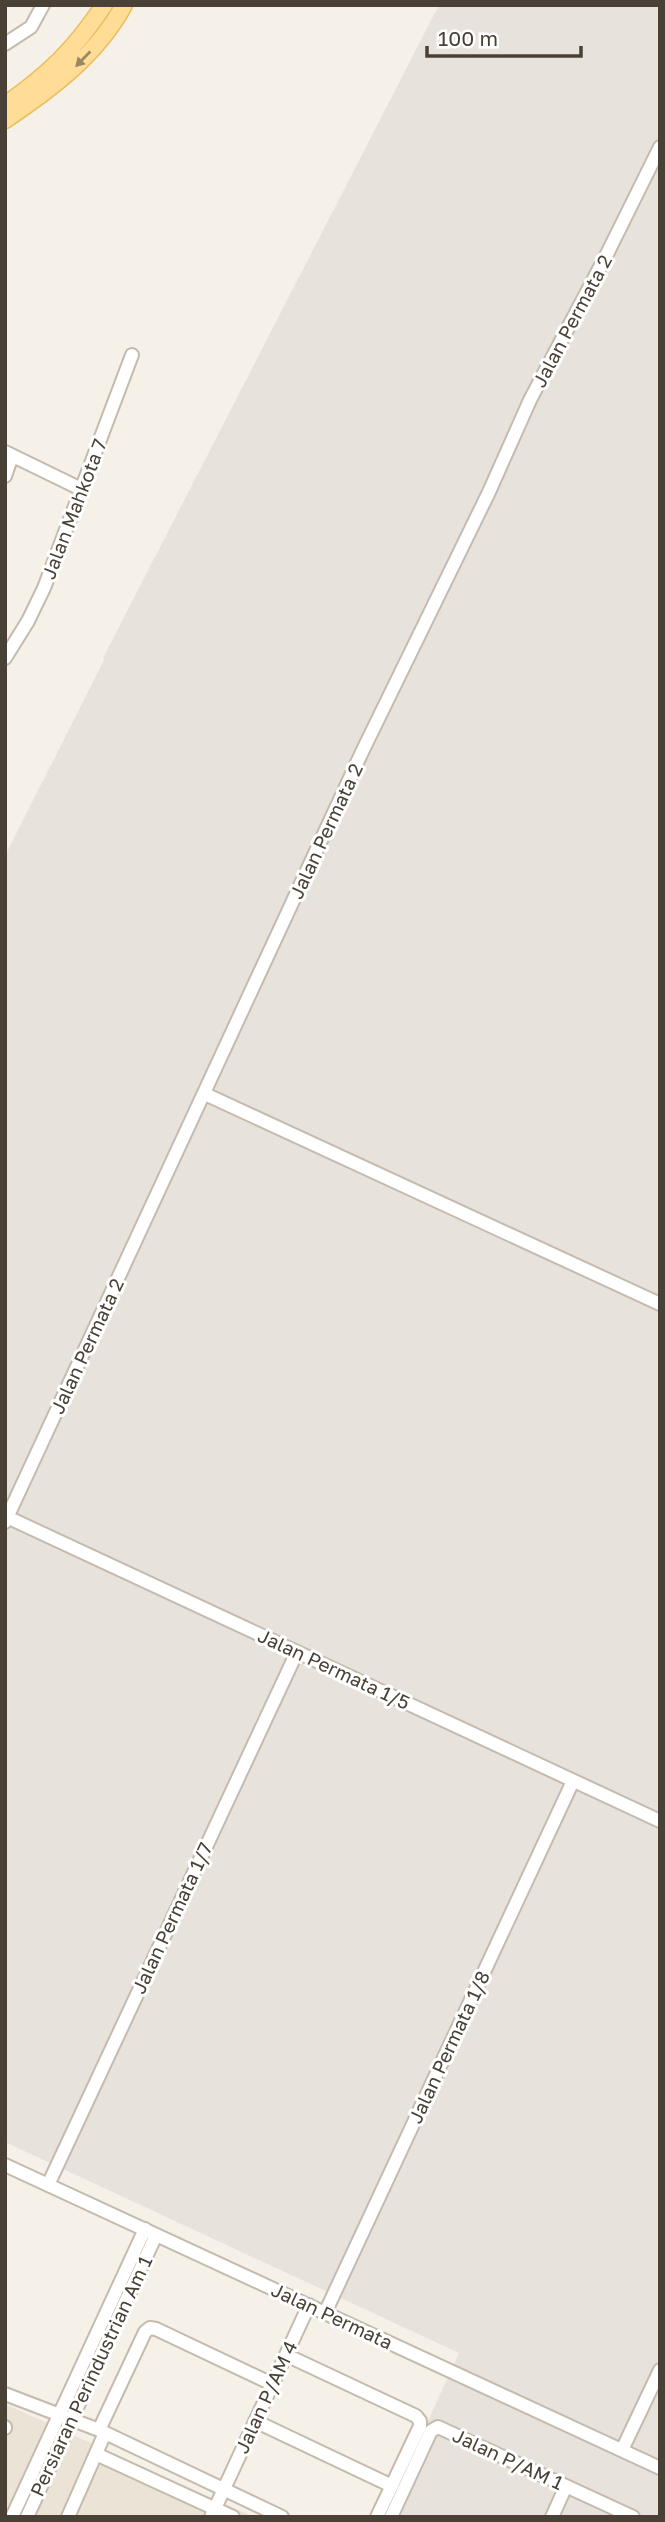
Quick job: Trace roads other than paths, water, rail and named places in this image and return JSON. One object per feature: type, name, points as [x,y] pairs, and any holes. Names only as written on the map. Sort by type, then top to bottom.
[{"type":"main road","points":[[5,105],[43,87],[104,5]]},
{"type":"main road","points":[[5,120],[90,52],[124,5]]},
{"type":"street","points":[[5,44],[31,27],[43,5]]},
{"type":"street","name":"Jalan Permata 2","points":[[6,1520],[357,764],[489,492],[530,400],[660,147]]},
{"type":"street","name":"Jalan Mahkota 7","points":[[5,658],[44,588],[132,355]]},
{"type":"street","points":[[5,476],[9,454],[81,489]]},
{"type":"street","points":[[205,1094],[660,1304]]},
{"type":"street","name":"Jalan Permata 1/5","points":[[6,1520],[660,1821]]},
{"type":"street","name":"Jalan Permata 1/7","points":[[48,2185],[297,1652]]},
{"type":"street","name":"Jalan Permata 1/8","points":[[325,2313],[573,1781]]},
{"type":"street","name":"Jalan Permata","points":[[5,2165],[660,2468]]},
{"type":"street","name":"Persiaran Perindustrian Am 1","points":[[27,2517],[65,2418],[150,2232]]},
{"type":"street","name":"Jalan P/AM 4","points":[[213,2512],[309,2305]]},
{"type":"street","points":[[68,2517],[145,2332],[153,2328],[272,2384]]},
{"type":"street","points":[[286,2355],[418,2418],[420,2426],[377,2517]]},
{"type":"street","points":[[622,2450],[660,2370]]},
{"type":"street","points":[[5,2394],[102,2432],[282,2517]]},
{"type":"street","name":"Persiaran Perindustrian Am 1","points":[[12,2517],[65,2418]]},
{"type":"street","points":[[255,2421],[392,2486]]},
{"type":"street","name":"Jalan P/AM 1","points":[[391,2517],[435,2427],[633,2517]]},
{"type":"street","points":[[96,2454],[213,2512],[233,2517]]},
{"type":"street","points":[[552,2517],[566,2486]]}]
